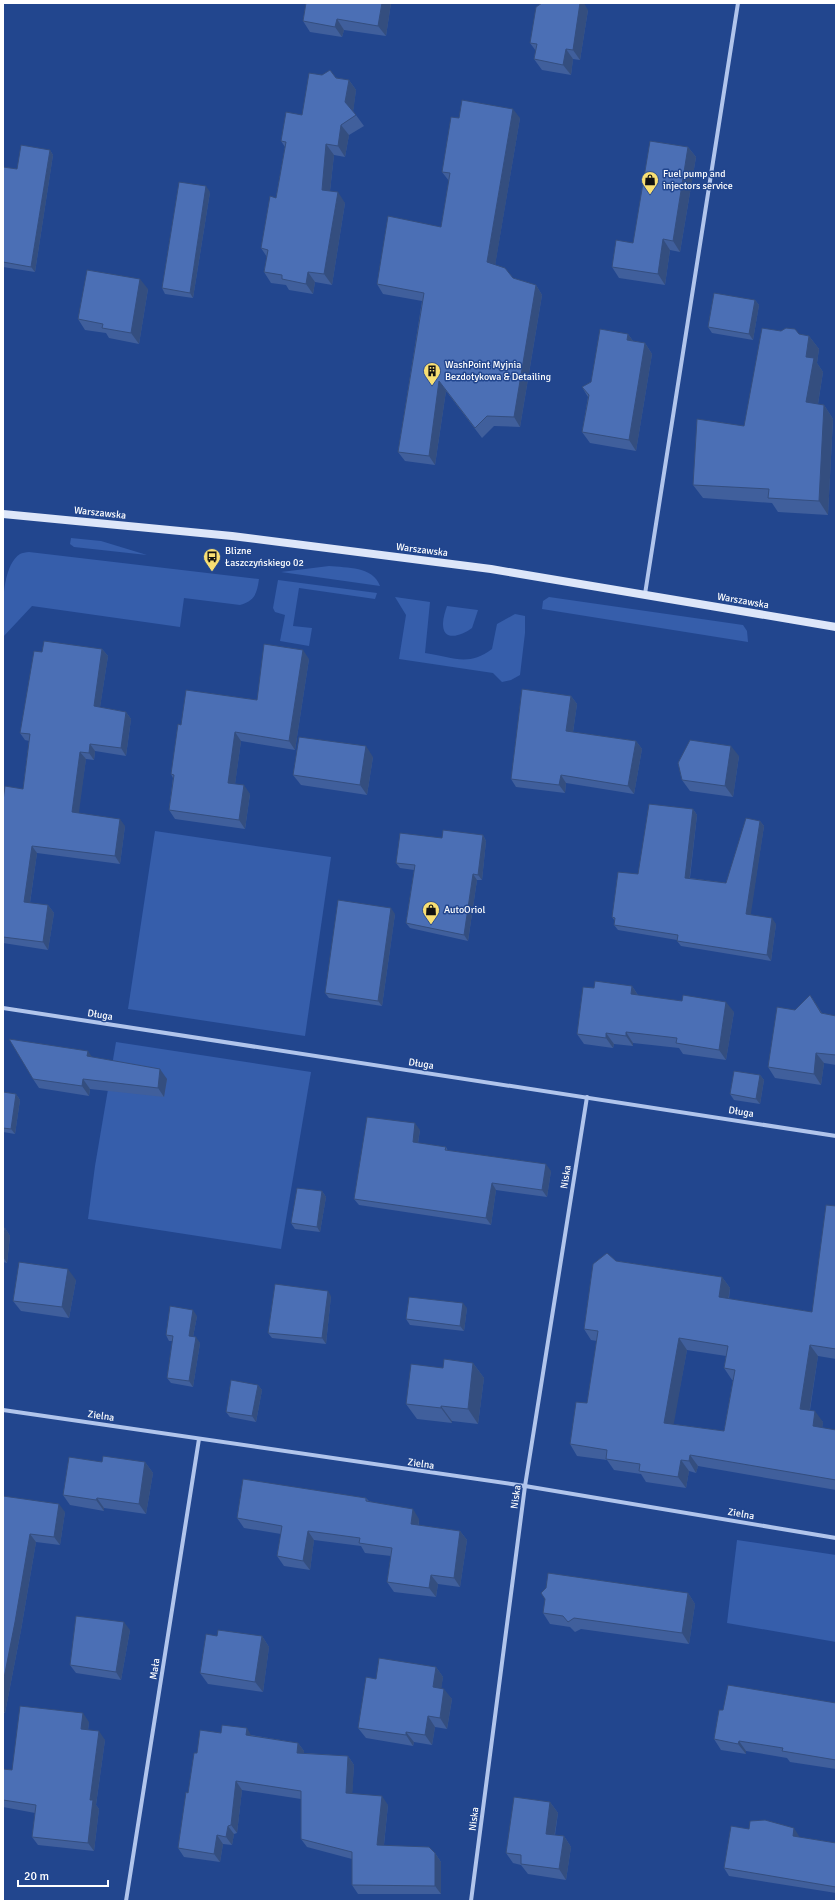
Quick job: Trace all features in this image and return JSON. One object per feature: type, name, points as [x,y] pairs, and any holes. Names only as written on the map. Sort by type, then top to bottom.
[{"type":"main road","name":"Warszawska","points":[[3,514],[232,536],[491,569],[836,627]]},
{"type":"street","points":[[645,594],[738,3]]},
{"type":"street","name":"Długa","points":[[3,1008],[836,1136]]},
{"type":"street","name":"Niska","points":[[471,1901],[525,1486],[587,1097]]},
{"type":"street","name":"Zielna","points":[[3,1410],[336,1460],[525,1486],[836,1538]]},
{"type":"street","name":"Mała","points":[[126,1901],[199,1439]]},
{"type":"shaded area","points":[[71,538],[101,541],[147,555],[74,547],[70,544]]},
{"type":"shaded area","points":[[29,552],[259,579],[256,592],[252,599],[240,605],[184,598],[180,627],[32,606],[3,637],[4,592],[9,570],[14,560],[20,554]]},
{"type":"shaded area","points":[[329,566],[366,571],[377,579],[380,586],[281,572]]},
{"type":"shaded area","points":[[278,580],[377,593],[375,599],[299,588],[293,626],[312,628],[309,646],[280,641],[285,615],[275,612],[273,608]]},
{"type":"shaded area","points":[[395,597],[430,602],[425,653],[452,658],[468,659],[483,655],[492,649],[497,624],[515,614],[525,616],[525,633],[520,675],[511,680],[502,682],[493,673],[399,659],[406,615]]},
{"type":"shaded area","points":[[549,597],[743,625],[747,631],[748,642],[542,609],[543,601]]},
{"type":"shaded area","points":[[447,606],[478,610],[472,628],[459,635],[450,636],[446,634],[443,624]]},
{"type":"shaded area","points":[[155,831],[331,857],[305,1036],[128,1009]]},
{"type":"shaded area","points":[[116,1042],[311,1072],[281,1249],[88,1219],[95,1166]]},
{"type":"shaded area","points":[[737,1540],[836,1555],[836,1642],[727,1623]]},
{"type":"building","points":[[306,3],[382,3],[378,26],[337,19],[335,27],[303,21]]},
{"type":"building","points":[[542,3],[580,3],[573,50],[566,49],[563,65],[534,59],[537,44],[530,43],[536,7]]},
{"type":"building","points":[[330,70],[336,78],[349,80],[345,102],[356,115],[341,125],[338,146],[326,144],[322,190],[338,192],[324,274],[308,272],[306,284],[282,279],[282,275],[264,272],[268,250],[261,248],[270,196],[276,198],[286,142],[281,141],[286,112],[302,115],[309,73],[322,75]]},
{"type":"building","points":[[462,100],[513,109],[487,262],[505,268],[513,278],[536,285],[514,417],[487,416],[475,428],[439,381],[429,456],[398,452],[424,293],[377,284],[388,216],[441,227],[450,173],[442,172],[451,117],[459,118]]},
{"type":"building","points":[[650,141],[688,147],[673,241],[663,239],[658,274],[612,267],[616,240],[633,243]]},
{"type":"building","points":[[21,145],[50,150],[31,267],[3,262],[3,167],[17,169]]},
{"type":"building","points":[[179,182],[206,186],[190,293],[162,288]]},
{"type":"building","points":[[87,270],[140,279],[131,333],[102,328],[103,324],[78,319]]},
{"type":"building","points":[[714,293],[755,300],[749,334],[708,327]]},
{"type":"building","points":[[762,328],[781,331],[786,328],[795,329],[799,334],[809,336],[806,357],[814,358],[806,402],[824,405],[819,501],[768,498],[769,489],[693,485],[697,419],[744,426]]},
{"type":"building","points":[[600,329],[628,334],[627,340],[645,343],[629,440],[582,432],[589,395],[582,387],[591,382]]},
{"type":"building","points":[[44,641],[102,649],[94,706],[126,712],[121,748],[90,744],[89,753],[80,752],[72,812],[120,819],[115,856],[32,846],[24,902],[48,905],[43,942],[3,937],[3,801],[5,786],[23,789],[30,734],[20,733],[34,651],[42,652]]},
{"type":"building","points":[[264,644],[303,650],[289,741],[235,732],[228,783],[244,785],[239,820],[169,810],[174,775],[171,774],[178,724],[181,725],[186,690],[257,700]]},
{"type":"building","points":[[522,689],[571,696],[566,731],[636,741],[628,786],[561,775],[559,785],[511,779]]},
{"type":"building","points":[[299,737],[366,746],[360,785],[293,775]]},
{"type":"building","points":[[690,740],[731,746],[725,786],[682,780],[678,763]]},
{"type":"building","points":[[649,804],[693,809],[685,878],[726,883],[746,818],[760,821],[746,914],[772,918],[767,955],[677,941],[678,935],[614,925],[615,918],[612,917],[618,872],[638,874]]},
{"type":"building","points":[[443,830],[483,835],[478,875],[473,874],[464,935],[406,923],[415,865],[396,863],[400,833],[442,838]]},
{"type":"building","points":[[338,900],[391,908],[378,1001],[325,993]]},
{"type":"building","points":[[595,981],[632,986],[631,994],[682,1001],[683,995],[726,1002],[719,1050],[676,1043],[677,1038],[626,1032],[626,1036],[606,1033],[606,1038],[577,1034],[583,987],[594,988]]},
{"type":"building","points":[[810,995],[821,1013],[836,1016],[836,1055],[816,1053],[814,1074],[768,1067],[777,1007],[795,1010]]},
{"type":"building","points":[[9,1039],[88,1051],[87,1056],[160,1069],[158,1088],[83,1079],[82,1086],[33,1079]]},
{"type":"building","points":[[734,1071],[760,1075],[756,1099],[730,1094]]},
{"type":"building","points":[[3,1092],[16,1094],[11,1129],[3,1128]]},
{"type":"building","points":[[367,1117],[415,1123],[413,1142],[446,1147],[445,1150],[546,1164],[542,1190],[492,1183],[486,1218],[354,1199]]},
{"type":"building","points":[[297,1188],[322,1191],[317,1227],[291,1223]]},
{"type":"building","points":[[826,1205],[836,1206],[836,1349],[810,1345],[800,1409],[815,1411],[813,1426],[836,1430],[836,1480],[690,1455],[689,1461],[681,1460],[678,1477],[639,1471],[640,1464],[606,1459],[607,1450],[570,1444],[576,1402],[587,1403],[598,1331],[584,1329],[593,1264],[607,1253],[616,1261],[722,1277],[719,1297],[812,1312]],"holes":[[[679,1338],[728,1346],[724,1368],[735,1370],[724,1431],[664,1423]]]},
{"type":"building","points":[[3,1228],[5,1228],[3,1242]]},
{"type":"building","points":[[19,1262],[68,1269],[62,1307],[13,1301]]},
{"type":"building","points":[[275,1284],[328,1291],[322,1338],[268,1333]]},
{"type":"building","points":[[409,1297],[463,1303],[460,1326],[406,1319]]},
{"type":"building","points":[[170,1306],[193,1310],[189,1336],[196,1337],[189,1381],[167,1378],[173,1336],[166,1335]]},
{"type":"building","points":[[444,1359],[473,1363],[468,1409],[406,1404],[411,1364],[443,1368]]},
{"type":"building","points":[[231,1380],[258,1385],[252,1416],[226,1412]]},
{"type":"building","points":[[103,1456],[145,1462],[139,1504],[63,1495],[69,1457],[102,1462]]},
{"type":"building","points":[[243,1479],[366,1498],[366,1501],[413,1509],[411,1524],[460,1531],[454,1578],[431,1575],[429,1588],[387,1582],[392,1548],[359,1543],[360,1538],[308,1531],[303,1561],[277,1556],[282,1526],[237,1518]]},
{"type":"building","points":[[3,1496],[59,1504],[54,1537],[30,1534],[3,1683]]},
{"type":"building","points":[[548,1573],[688,1593],[682,1633],[574,1618],[568,1622],[563,1616],[543,1613],[545,1599],[541,1593],[546,1588]]},
{"type":"building","points":[[76,1616],[124,1622],[116,1672],[70,1665]]},
{"type":"building","points":[[218,1630],[262,1636],[255,1682],[200,1673],[206,1634],[217,1636]]},
{"type":"building","points":[[379,1658],[436,1667],[433,1687],[444,1689],[440,1718],[428,1716],[425,1735],[406,1732],[406,1735],[358,1728],[366,1677],[376,1679]]},
{"type":"building","points":[[728,1685],[836,1703],[836,1760],[782,1751],[783,1748],[739,1741],[738,1744],[714,1739],[719,1710],[723,1710]]},
{"type":"building","points":[[20,1706],[83,1713],[81,1729],[99,1731],[90,1800],[93,1800],[88,1843],[32,1837],[36,1805],[3,1800],[3,1769],[12,1770]]},
{"type":"building","points":[[222,1725],[247,1728],[246,1735],[298,1743],[297,1753],[348,1756],[346,1793],[382,1796],[377,1845],[429,1847],[435,1853],[435,1886],[352,1885],[352,1852],[301,1839],[301,1791],[236,1781],[231,1825],[228,1826],[226,1837],[217,1835],[214,1854],[178,1848],[186,1792],[188,1793],[194,1753],[197,1753],[200,1730],[221,1733]]},
{"type":"building","points":[[514,1797],[550,1802],[546,1834],[564,1836],[559,1869],[521,1864],[521,1855],[506,1853]]},
{"type":"building","points":[[765,1820],[794,1828],[793,1836],[836,1843],[836,1887],[724,1868],[731,1826],[749,1829],[750,1821]]},
{"type":"place","name":"Fuel pump and injectors service","points":[[650,195]]},
{"type":"place","name":"WashPoint Myjnia Bezdotykowa & Detailing","points":[[432,386]]},
{"type":"place","name":"Blizne Łaszczyńskiego 02","points":[[212,572]]},
{"type":"place","name":"AutoOriol","points":[[431,925]]}]
